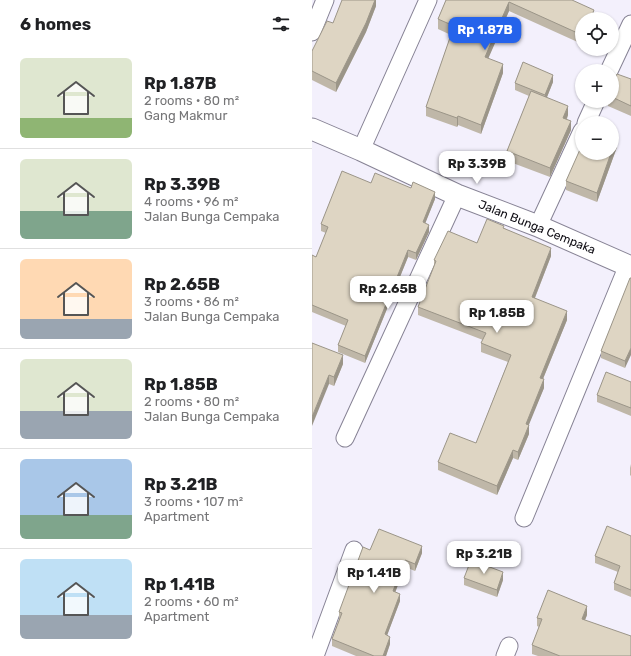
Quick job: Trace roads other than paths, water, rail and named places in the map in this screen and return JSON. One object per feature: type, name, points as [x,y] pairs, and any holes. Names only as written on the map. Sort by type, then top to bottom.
[{"type":"street","points":[[312,32],[326,0]]},
{"type":"street","points":[[361,150],[428,0]]},
{"type":"street","points":[[612,64],[631,24]]},
{"type":"street","name":"Jalan Bunga Cempaka","points":[[312,129],[457,195],[538,226],[629,266]]},
{"type":"street","points":[[538,226],[575,146]]},
{"type":"street","points":[[345,438],[457,195]]},
{"type":"street","points":[[524,518],[629,266]]},
{"type":"street","points":[[315,656],[354,550]]}]
